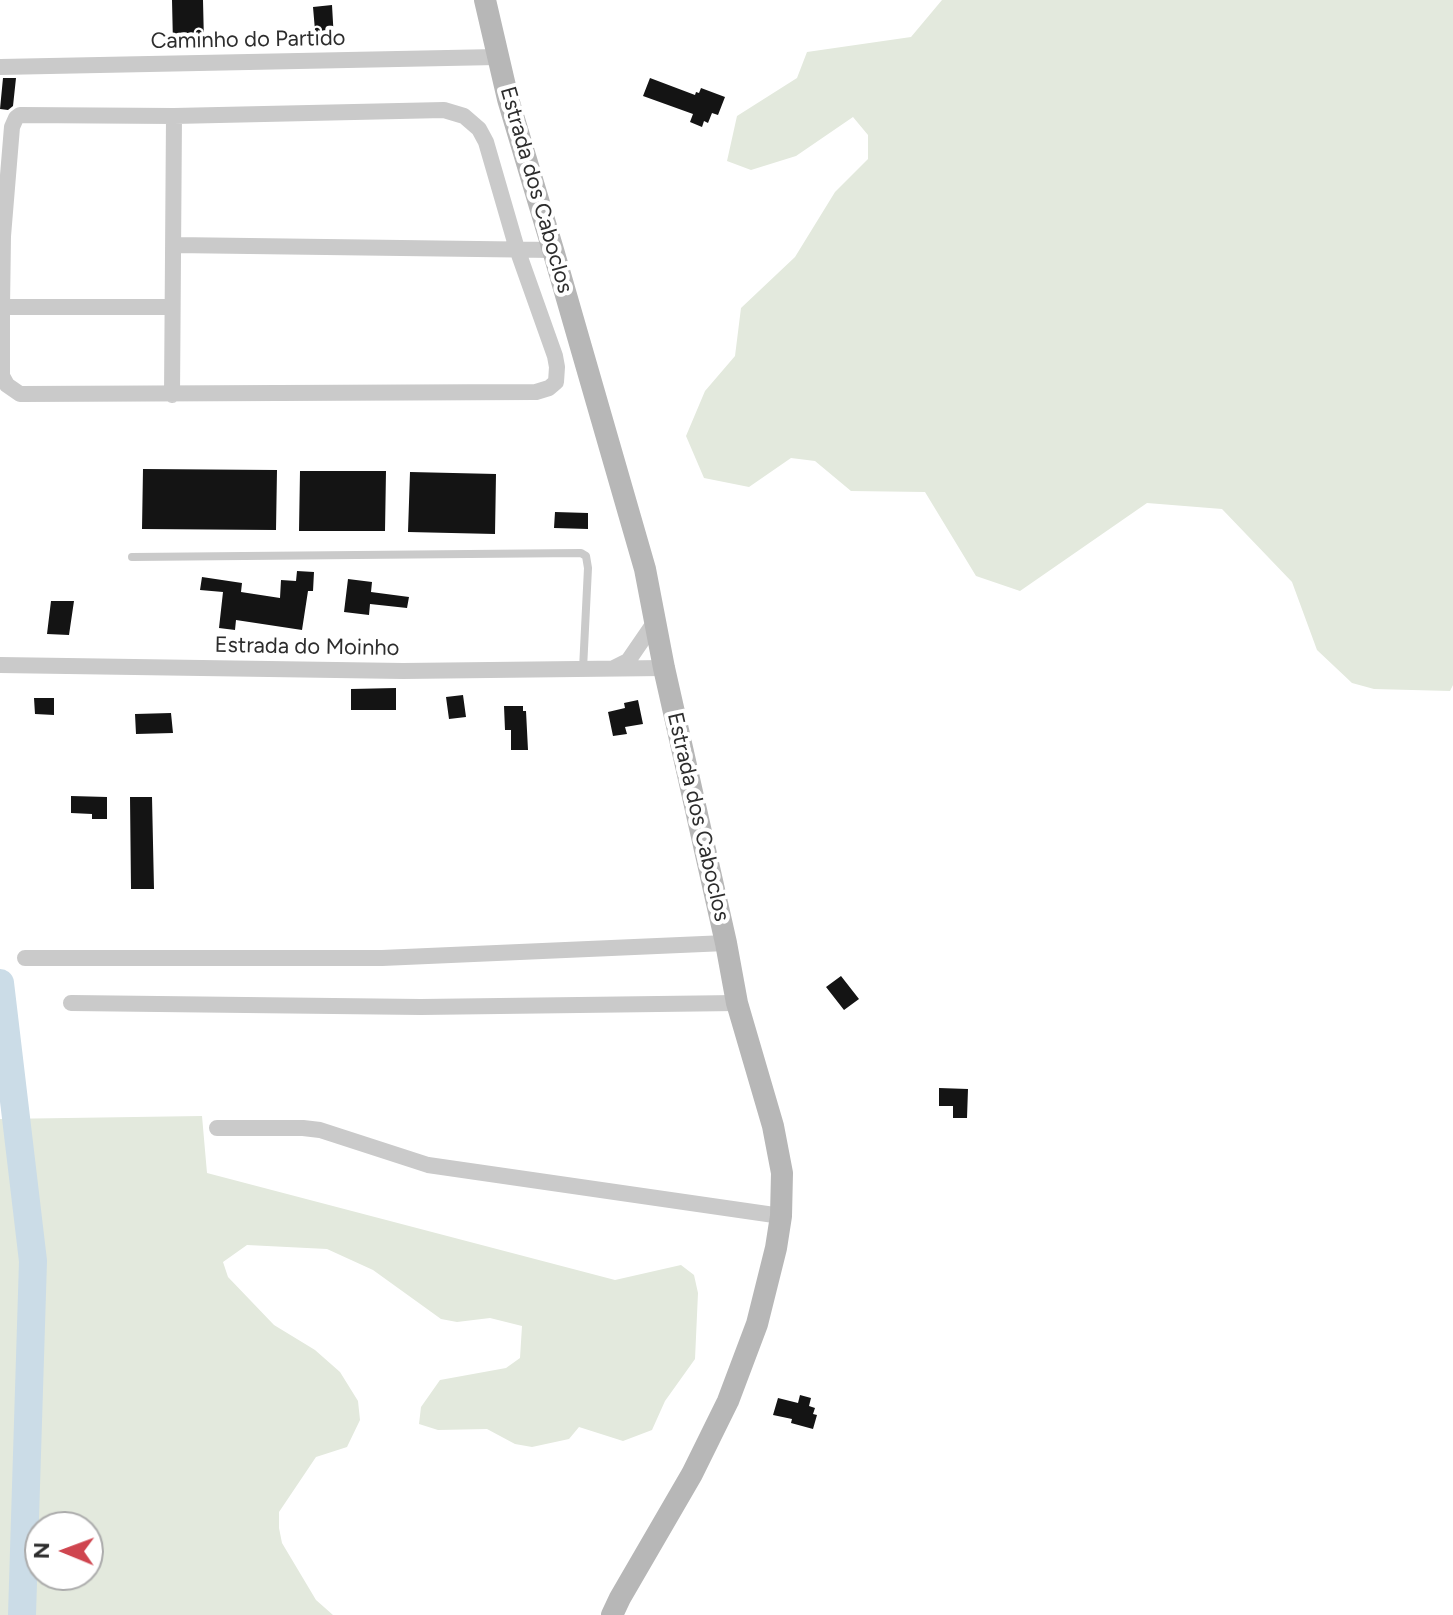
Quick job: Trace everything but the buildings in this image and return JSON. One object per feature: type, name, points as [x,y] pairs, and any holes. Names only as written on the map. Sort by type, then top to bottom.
[{"type":"street","name":"Estrada dos Caboclos","points":[[485,0],[508,99],[645,569],[737,1003],[773,1126],[782,1173],[781,1216],[776,1248],[757,1324],[728,1401],[692,1474],[612,1615]]},
{"type":"street","name":"Caminho do Partido","points":[[0,67],[497,57]]},
{"type":"street","points":[[434,110],[464,116],[479,129],[486,142],[517,249],[555,356],[556,382],[536,392],[172,395],[20,394],[7,385],[2,376],[3,236],[12,127],[16,118],[25,114],[174,116],[434,110]]},
{"type":"street","points":[[172,395],[174,116]]},
{"type":"street","points":[[174,245],[553,250]]},
{"type":"street","points":[[2,307],[172,307]]},
{"type":"street","points":[[613,668],[628,661],[652,626],[656,625]]},
{"type":"street","name":"Estrada do Moinho","points":[[3,665],[403,671],[664,668]]},
{"type":"street","points":[[25,958],[382,958],[726,943]]},
{"type":"street","points":[[71,1003],[421,1007],[737,1003]]},
{"type":"street","points":[[217,1128],[320,1130],[428,1165],[781,1216]]},
{"type":"lane","points":[[132,557],[581,553],[586,556],[588,568],[583,669]]},
{"type":"shaded area","points":[[942,0],[1453,0],[1453,685],[1450,691],[1374,689],[1352,683],[1317,650],[1292,582],[1222,509],[1147,503],[1020,591],[976,576],[925,492],[851,491],[815,461],[791,458],[749,487],[704,478],[686,436],[705,391],[735,356],[741,308],[795,257],[835,192],[868,159],[868,135],[853,117],[796,156],[751,170],[727,161],[737,116],[797,78],[807,52],[911,37]]},
{"type":"shaded area","points":[[202,1116],[207,1173],[615,1280],[681,1265],[694,1275],[698,1293],[695,1359],[665,1401],[652,1430],[623,1441],[579,1427],[569,1439],[532,1447],[515,1444],[487,1429],[438,1430],[419,1424],[421,1407],[440,1380],[506,1368],[520,1358],[522,1326],[490,1318],[457,1322],[441,1319],[373,1270],[327,1249],[247,1245],[223,1262],[228,1277],[274,1325],[315,1350],[340,1372],[358,1401],[360,1420],[347,1447],[316,1457],[279,1512],[282,1543],[316,1600],[333,1615],[0,1615],[0,1119]]},
{"type":"waterway","points":[[0,983],[33,1261],[22,1615]]}]
